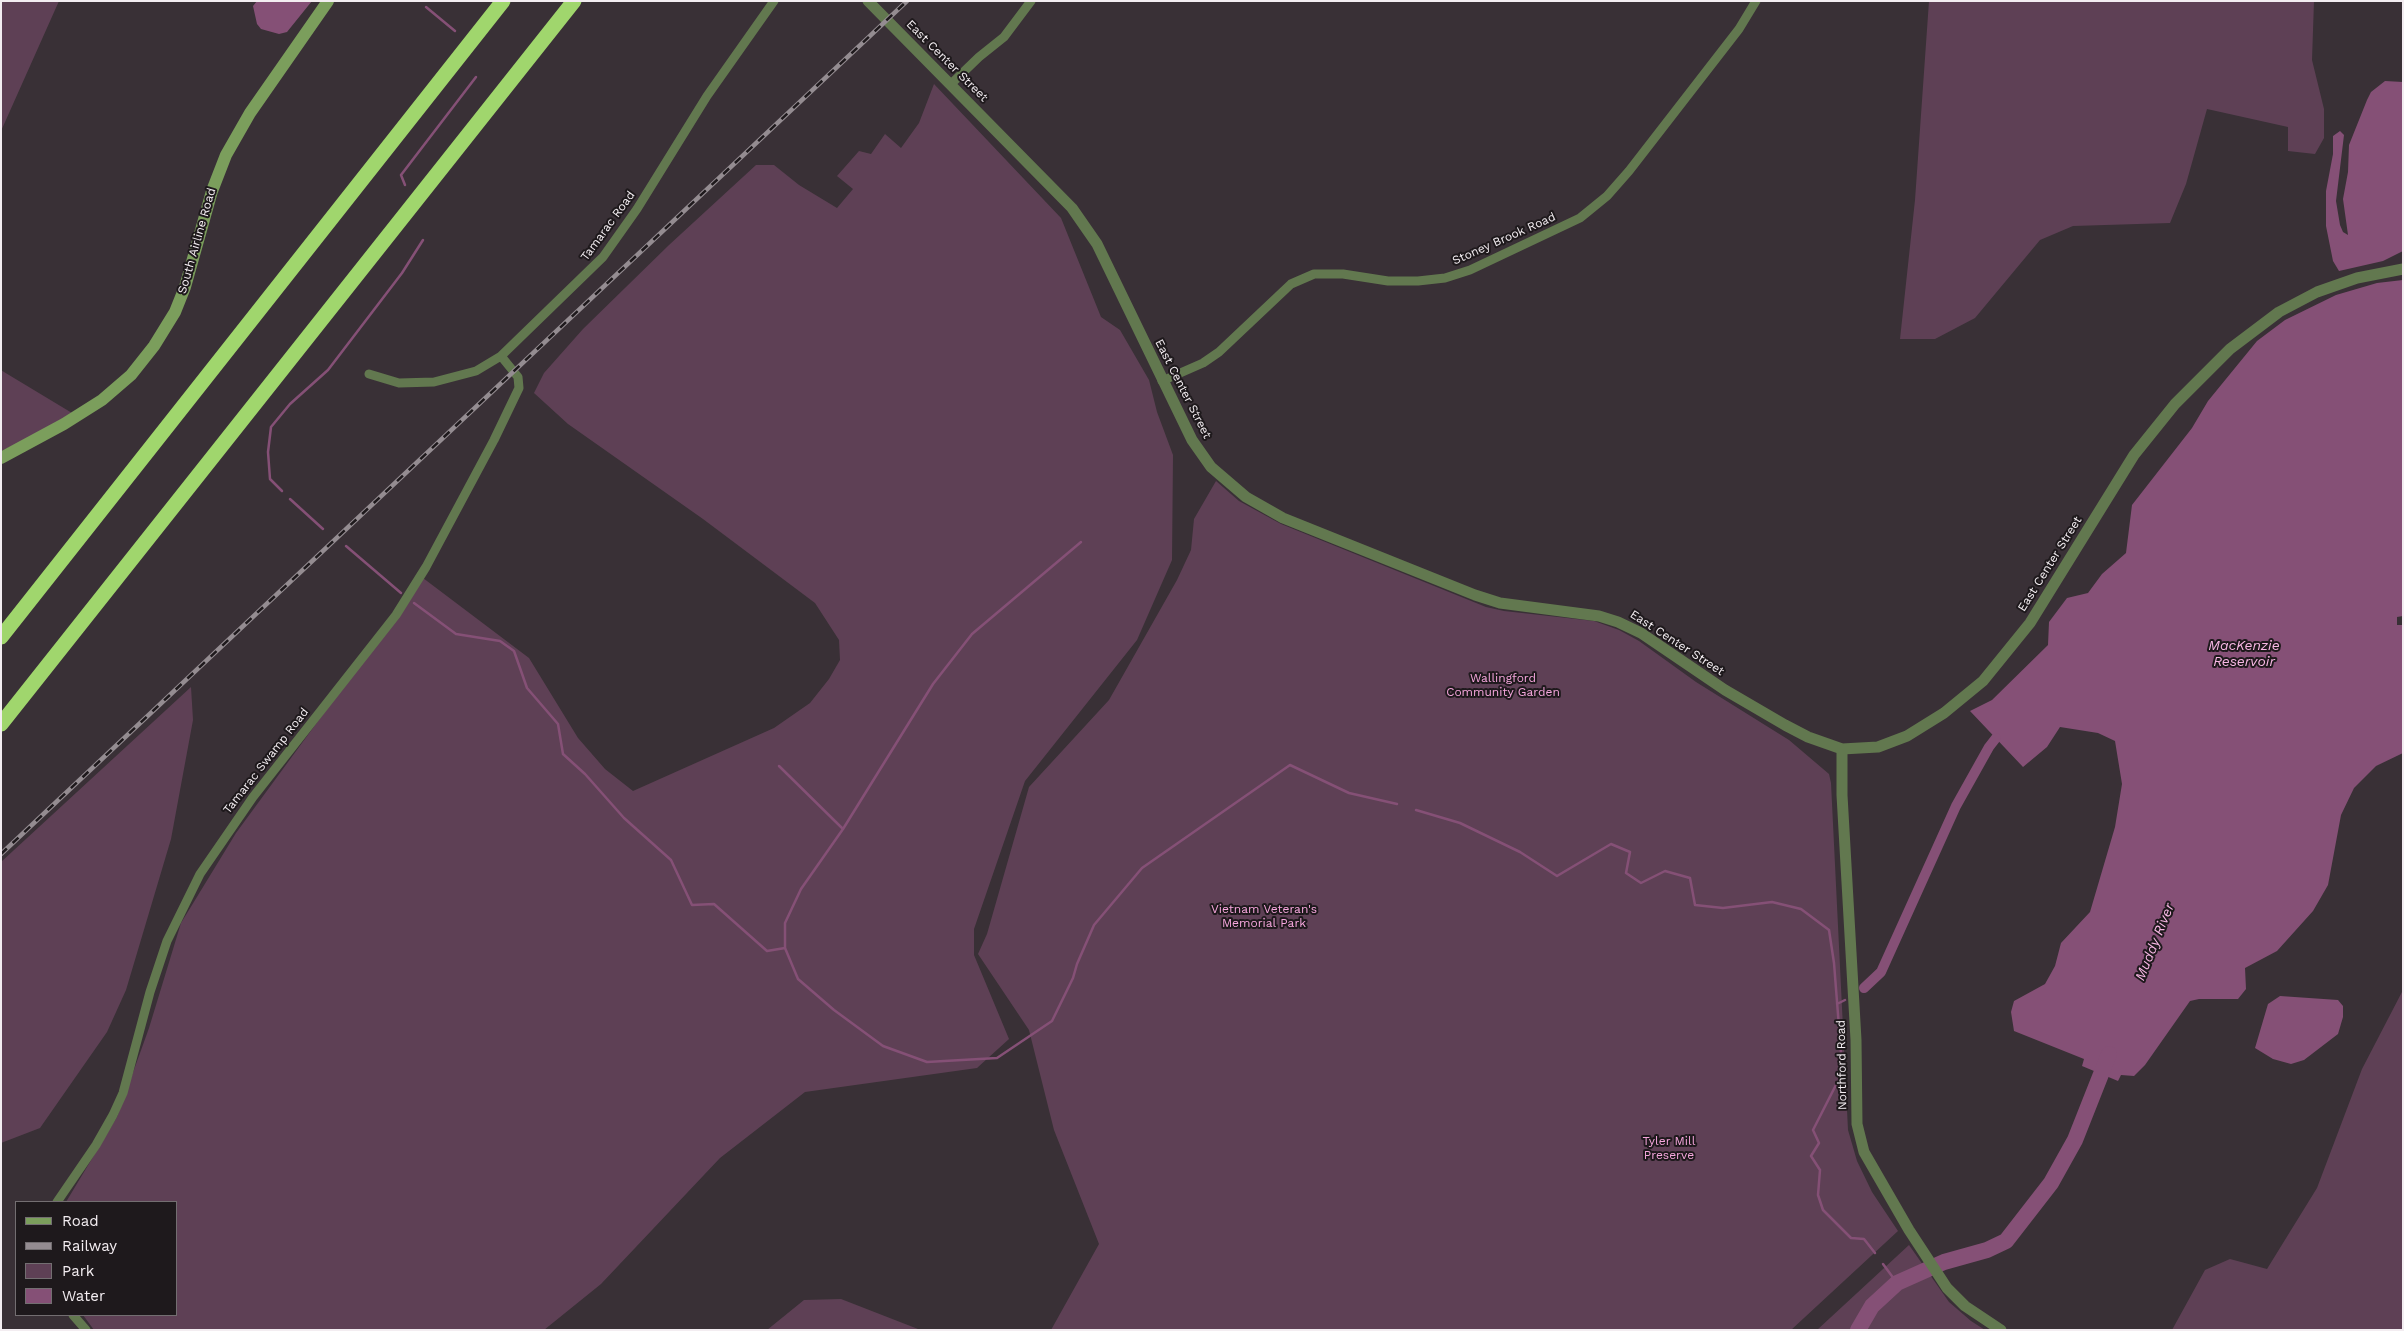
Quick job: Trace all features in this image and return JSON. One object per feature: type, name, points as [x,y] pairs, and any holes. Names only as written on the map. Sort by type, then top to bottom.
[{"type":"highway","points":[[1,636],[503,1]]},
{"type":"highway","points":[[1,724],[574,1]]},
{"type":"main road","name":"South Airline Road","points":[[1,458],[64,424],[102,400],[131,375],[154,346],[175,312],[185,287],[212,191],[226,154],[250,113],[328,1]]},
{"type":"street","name":"Tamarac Road","points":[[369,374],[399,383],[434,382],[470,373],[501,356],[586,275],[618,237],[707,96],[774,1]]},
{"type":"street","name":"East Center Street","points":[[868,1],[1055,188],[1085,226],[1107,264],[1185,427],[1201,454],[1230,486],[1263,508],[1447,584],[1500,603],[1592,614],[1618,622],[1641,633],[1763,713],[1808,738],[1842,749],[1878,747],[1907,736],[1944,713],[1983,681],[2030,623],[2134,454],[2175,404],[2230,349],[2279,312],[2310,296],[2357,278],[2403,269]]},
{"type":"street","points":[[951,84],[979,57],[1004,37],[1032,1]]},
{"type":"street","name":"Stoney Brook Road","points":[[1162,381],[1203,363],[1218,352],[1291,284],[1314,274],[1343,274],[1395,281],[1446,278],[1470,270],[1580,218],[1607,196],[1629,172],[1739,29],[1756,1]]},
{"type":"street","name":"Tamarac Swamp Road","points":[[58,1201],[96,1145],[123,1093],[150,992],[167,941],[200,874],[253,797],[396,615],[426,567],[494,440],[519,388],[518,377],[501,356]]},
{"type":"street","name":"Northford Road","points":[[1842,749],[1842,795],[1856,1040],[1857,1124],[1864,1152],[1929,1263],[1947,1288],[1965,1306],[2001,1330]]},
{"type":"street","points":[[74,1316],[86,1330]]},
{"type":"green space","points":[[1,1],[59,1],[1,131]]},
{"type":"green space","points":[[1929,1],[2314,1],[2312,60],[2324,109],[2324,138],[2315,154],[2288,151],[2288,127],[2207,109],[2186,184],[2170,223],[2073,226],[2040,240],[1975,318],[1935,339],[1900,339],[1915,200]]},
{"type":"green space","points":[[934,84],[1061,218],[1101,317],[1120,330],[1149,380],[1157,412],[1173,455],[1172,560],[1137,640],[1025,781],[974,929],[974,955],[1009,1039],[977,1068],[805,1092],[720,1158],[601,1284],[544,1330],[94,1330],[84,1316],[178,1316],[178,1201],[67,1201],[117,1117],[149,1028],[181,923],[236,833],[423,578],[529,658],[578,738],[605,769],[633,791],[774,728],[810,703],[829,679],[840,660],[839,640],[815,603],[703,519],[568,424],[534,393],[544,373],[583,329],[669,245],[756,165],[774,165],[799,185],[837,208],[853,189],[837,176],[859,151],[871,154],[885,134],[901,148],[919,123]]},
{"type":"green space","points":[[1,370],[4,372],[77,416],[1,451]]},
{"type":"green space","points":[[1216,481],[1239,501],[1281,524],[1486,607],[1504,611],[1594,621],[1619,630],[1639,641],[1696,682],[1789,740],[1829,774],[1831,783],[1848,1130],[1857,1161],[1872,1192],[1898,1231],[1791,1330],[1051,1330],[1099,1244],[1054,1130],[1029,1030],[978,954],[987,934],[1029,787],[1109,700],[1177,580],[1191,550],[1194,519]]},
{"type":"green space","points":[[191,687],[193,720],[171,839],[126,990],[107,1032],[40,1128],[1,1143],[1,862]]},
{"type":"green space","points":[[2403,990],[2403,1330],[2172,1330],[2205,1270],[2230,1259],[2267,1269],[2317,1188],[2362,1069]]},
{"type":"green space","points":[[1909,1245],[1949,1302],[1985,1330],[1817,1330]]},
{"type":"green space","points":[[841,1299],[920,1330],[767,1330],[804,1300]]},
{"type":"water","points":[[257,1],[312,1],[287,32],[279,34],[261,29],[257,24],[253,6]]},
{"type":"water","points":[[2385,81],[2403,82],[2403,251],[2383,261],[2339,271],[2333,261],[2326,226],[2326,191],[2333,154],[2333,136],[2340,131],[2344,135],[2336,201],[2340,225],[2343,232],[2348,235],[2343,199],[2348,172],[2349,145],[2371,92]]},
{"type":"water","name":"MacKenzie Reservoir","points":[[2403,280],[2403,616],[2397,617],[2397,625],[2403,625],[2403,753],[2376,766],[2354,788],[2341,815],[2328,885],[2313,911],[2277,951],[2245,968],[2246,989],[2238,999],[2199,999],[2190,1001],[2145,1065],[2134,1076],[2121,1075],[2118,1081],[2082,1066],[2084,1059],[2014,1031],[2011,1012],[2014,1001],[2045,984],[2055,966],[2061,943],[2090,912],[2115,827],[2122,784],[2115,741],[2098,733],[2060,727],[2047,747],[2023,767],[1970,711],[1992,700],[2048,645],[2049,622],[2067,598],[2088,593],[2102,574],[2126,553],[2132,505],[2192,428],[2208,401],[2257,341],[2285,320],[2336,295],[2377,283]]},
{"type":"water","points":[[2280,996],[2338,1000],[2343,1006],[2343,1017],[2338,1034],[2304,1060],[2291,1064],[2273,1059],[2255,1048],[2268,1004]]},
{"type":"waterway","points":[[426,7],[455,31]]},
{"type":"waterway","points":[[405,185],[401,175],[476,77]]},
{"type":"waterway","points":[[282,491],[270,479],[268,452],[271,427],[290,404],[328,370],[402,273],[423,240]]},
{"type":"waterway","points":[[290,499],[323,529]]},
{"type":"waterway","points":[[785,948],[785,923],[801,889],[843,829],[933,684],[972,634],[1081,542]]},
{"type":"waterway","points":[[346,546],[401,593]]},
{"type":"waterway","points":[[414,603],[456,634],[500,641],[514,651],[527,688],[558,724],[563,754],[585,774],[624,818],[671,860],[692,905],[714,904],[767,951],[785,948],[798,979],[834,1010],[883,1046],[927,1062],[997,1058],[1052,1021],[1073,978],[1094,925],[1142,868],[1290,765],[1349,793],[1397,804]]},
{"type":"waterway","points":[[1864,988],[1881,972],[1956,806],[1996,738]]},
{"type":"waterway","points":[[779,766],[843,829]]},
{"type":"waterway","points":[[1416,810],[1460,823],[1520,852],[1557,876],[1611,844],[1630,852],[1626,873],[1641,883],[1665,871],[1690,878],[1695,905],[1723,908],[1772,902],[1801,909],[1829,930],[1834,963],[1841,1053],[1840,1077],[1813,1130],[1819,1143],[1811,1156],[1820,1170],[1818,1195],[1823,1210],[1851,1238],[1864,1239],[1875,1253]]},
{"type":"waterway","points":[[1837,1004],[1845,1000]]},
{"type":"waterway","name":"Muddy River","points":[[1858,1330],[1872,1306],[1897,1283],[1944,1262],[1987,1250],[2006,1241],[2051,1183],[2075,1140],[2109,1054]]},
{"type":"waterway","points":[[1883,1264],[1897,1283]]},
{"type":"railway","points":[[1,854],[907,1]]},
{"type":"park label","name":"Wallingford Community Garden","points":[[1503,685]]},
{"type":"park label","name":"Vietnam Veteran's Memorial Park","points":[[1264,916]]},
{"type":"park label","name":"Tyler Mill Preserve","points":[[1669,1148]]}]
